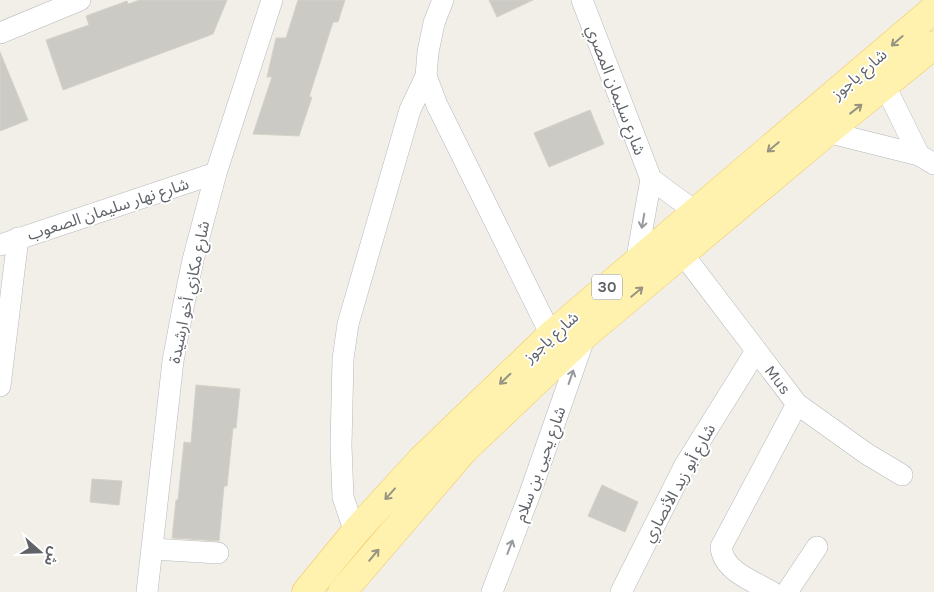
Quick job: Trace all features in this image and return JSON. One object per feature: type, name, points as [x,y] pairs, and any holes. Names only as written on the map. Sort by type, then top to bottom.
[{"type":"main road","name":"شارع ياجوز","points":[[306,592],[356,531],[421,460],[550,335],[696,212],[929,7]]},
{"type":"main road","name":"شارع ياجوز","points":[[342,592],[464,450],[586,334],[934,45]]},
{"type":"street","points":[[0,33],[80,0]]},
{"type":"street","name":"شارع مكازي أخو ارشيدة","points":[[147,592],[173,361],[193,260],[216,173],[272,0]]},
{"type":"street","points":[[356,531],[343,497],[341,446],[343,359],[348,324],[410,110],[426,76],[428,52],[434,23],[443,0]]},
{"type":"street","name":"شارع سليمان المصري","points":[[582,0],[651,180]]},
{"type":"street","points":[[426,76],[437,105],[550,335]]},
{"type":"street","points":[[885,86],[926,160]]},
{"type":"street","points":[[827,132],[926,160]]},
{"type":"street","name":"شارع نهار سليمان الصعوب","points":[[9,242],[216,173]]},
{"type":"street","points":[[636,263],[651,180],[696,212]]},
{"type":"street","points":[[0,386],[9,242]]},
{"type":"street","name":"Mus","points":[[682,254],[797,404],[867,454],[902,475]]},
{"type":"street","name":"شارع يحيى بن سلام","points":[[492,592],[529,496],[586,334]]},
{"type":"street","name":"شارع أبو زيد الأنصاري","points":[[621,592],[685,465],[756,351]]},
{"type":"street","points":[[772,592],[724,562],[721,547],[797,404]]},
{"type":"street","points":[[788,592],[817,548]]},
{"type":"street","points":[[153,549],[218,553]]},
{"type":"building","points":[[140,0],[227,0],[213,34],[63,90],[46,40],[89,25],[86,16],[127,1],[128,4]]},
{"type":"building","points":[[298,0],[345,0],[338,22],[333,22],[309,97],[312,97],[299,136],[253,134],[272,77],[267,77],[276,38],[286,38]]},
{"type":"building","points":[[489,0],[533,0],[497,17]]},
{"type":"building","points":[[0,52],[28,120],[0,131]]},
{"type":"building","points":[[590,110],[604,144],[549,167],[534,133]]},
{"type":"building","points":[[196,385],[240,389],[236,428],[233,428],[227,486],[224,486],[219,541],[172,538],[184,442],[191,443]]},
{"type":"building","points":[[92,479],[122,481],[119,505],[90,502]]},
{"type":"building","points":[[602,485],[638,502],[625,532],[588,516]]}]
